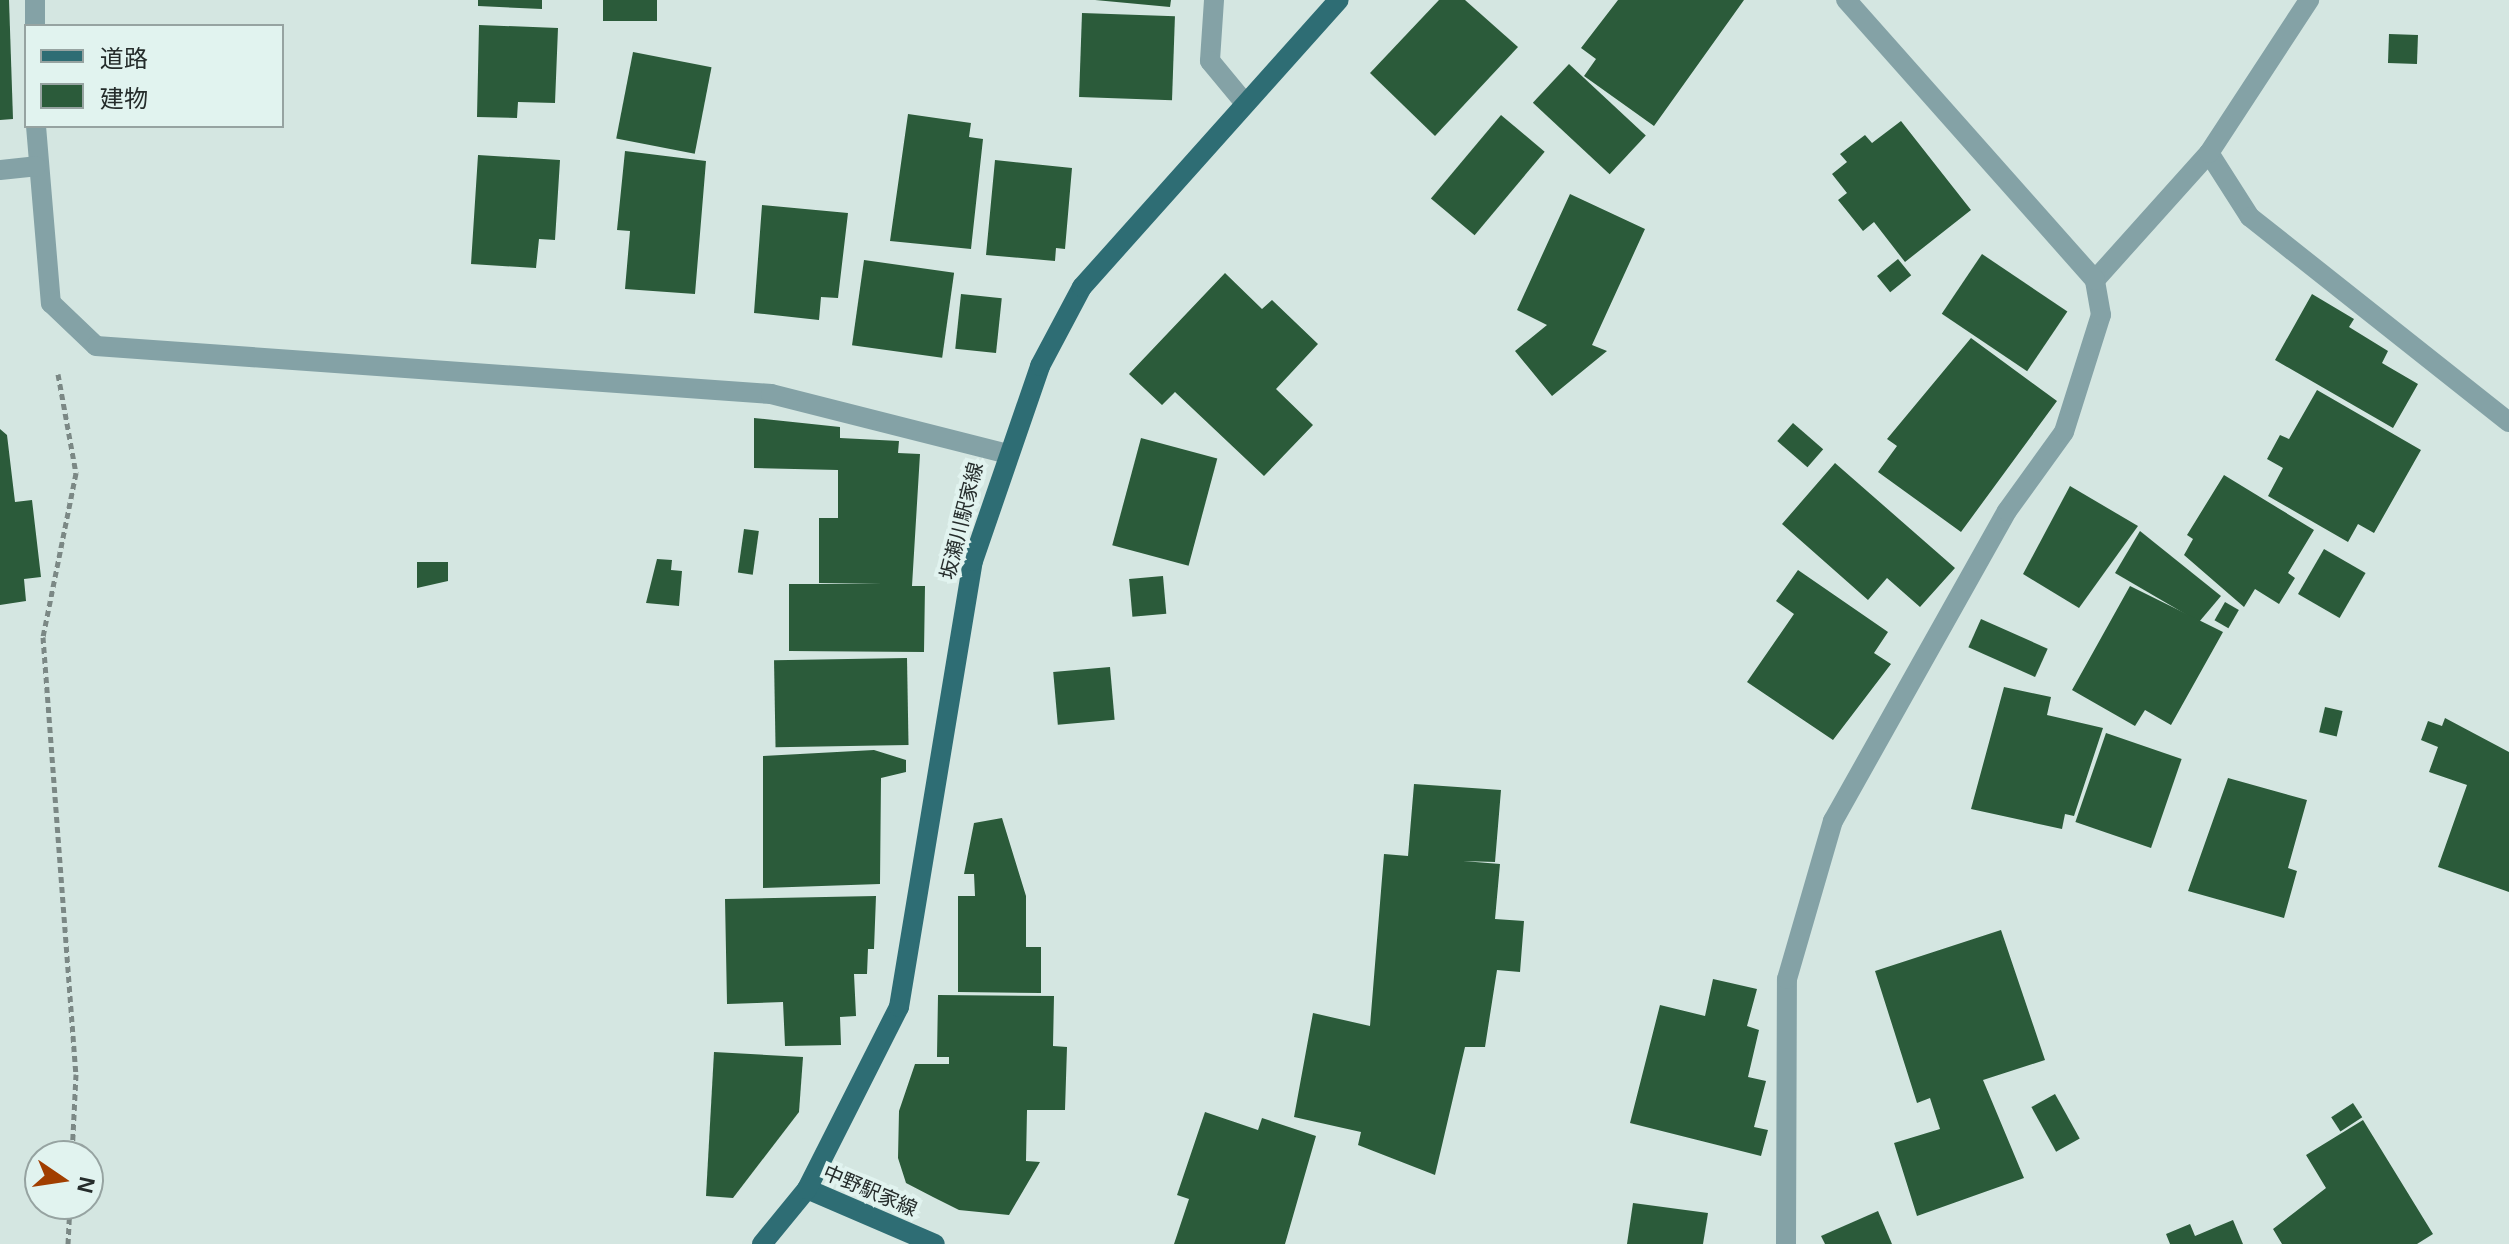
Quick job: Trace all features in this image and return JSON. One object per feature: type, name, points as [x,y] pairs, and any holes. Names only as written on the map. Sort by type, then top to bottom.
[{"type":"main road","name":"坂瀬川駅家線","points":[[807,1189],[899,1007],[973,561],[1004,453],[1082,287],[1244,102],[1339,0]]},
{"type":"main road","name":"中野駅家線","points":[[762,1244],[807,1189],[935,1244]]},
{"type":"street","points":[[35,0],[35,24]]},
{"type":"street","points":[[1214,0],[1210,61],[1244,102]]},
{"type":"street","points":[[1786,1244],[1787,979],[1833,821],[2007,511],[2064,432],[2101,315],[2095,280],[1846,0]]},
{"type":"street","points":[[2095,280],[2209,153],[2309,0]]},
{"type":"street","points":[[36,128],[36,166],[51,303],[96,346],[771,394],[1004,453]]},
{"type":"street","points":[[2209,153],[2250,217],[2509,422]]},
{"type":"street","points":[[0,170],[36,166]]},
{"type":"path","points":[[66,318],[57,368],[76,473],[43,637],[76,1074],[73,1140]]},
{"type":"path","points":[[68,1244],[69,1220]]},
{"type":"building","points":[[0,0],[9,0],[13,119],[0,120]]},
{"type":"building","points":[[478,0],[542,0],[542,9],[478,6]]},
{"type":"building","points":[[603,0],[657,0],[657,21],[603,21]]},
{"type":"building","points":[[1095,0],[1171,0],[1170,7]]},
{"type":"building","points":[[1439,0],[1465,0],[1518,47],[1435,136],[1370,73]]},
{"type":"building","points":[[1618,0],[1744,0],[1654,126],[1584,76],[1596,59],[1581,48]]},
{"type":"building","points":[[1082,13],[1175,16],[1172,100],[1079,97]]},
{"type":"building","points":[[479,25],[558,28],[555,103],[518,102],[517,118],[477,117]]},
{"type":"building","points":[[2389,34],[2418,35],[2417,64],[2388,63]]},
{"type":"building","points":[[633,52],[712,67],[695,154],[616,138]]},
{"type":"building","points":[[1569,64],[1646,136],[1610,174],[1533,103]]},
{"type":"building","points":[[908,114],[971,123],[969,137],[983,139],[971,249],[890,241]]},
{"type":"building","points":[[1501,115],[1545,152],[1475,235],[1431,198]]},
{"type":"building","points":[[1901,121],[1971,210],[1905,262],[1874,222],[1863,231],[1838,200],[1847,193],[1832,174],[1847,162],[1840,154],[1865,135],[1872,143]]},
{"type":"building","points":[[625,151],[706,161],[695,294],[625,289],[630,231],[617,230]]},
{"type":"building","points":[[478,155],[560,160],[555,240],[539,239],[536,268],[471,264]]},
{"type":"building","points":[[995,160],[1072,168],[1065,249],[1056,248],[1055,261],[986,255]]},
{"type":"building","points":[[1570,194],[1645,229],[1592,345],[1607,351],[1552,396],[1515,351],[1547,325],[1517,310]]},
{"type":"building","points":[[762,205],[848,213],[838,298],[821,297],[819,320],[754,313]]},
{"type":"building","points":[[1982,254],[2067,312],[2027,371],[1942,314]]},
{"type":"building","points":[[1898,259],[1911,275],[1890,292],[1877,276]]},
{"type":"building","points":[[864,260],[954,273],[942,358],[852,345]]},
{"type":"building","points":[[1225,273],[1262,309],[1272,300],[1318,344],[1276,389],[1313,425],[1264,476],[1175,392],[1162,405],[1129,374]]},
{"type":"building","points":[[961,294],[1002,298],[996,353],[955,349]]},
{"type":"building","points":[[2312,294],[2354,319],[2349,327],[2388,351],[2382,363],[2418,384],[2393,428],[2275,360]]},
{"type":"building","points":[[1971,338],[2057,401],[1961,532],[1878,472],[1897,446],[1887,439]]},
{"type":"building","points":[[2317,390],[2421,450],[2374,533],[2358,524],[2348,542],[2268,496],[2283,468],[2267,459],[2280,435],[2289,439]]},
{"type":"building","points":[[754,418],[840,427],[840,438],[899,441],[898,453],[920,454],[912,586],[925,586],[924,652],[789,651],[789,584],[882,584],[819,583],[819,518],[838,518],[838,470],[754,468]]},
{"type":"building","points":[[1793,423],[1823,449],[1807,467],[1777,441]]},
{"type":"building","points":[[0,429],[7,435],[15,502],[32,500],[41,577],[24,579],[26,601],[0,605]]},
{"type":"building","points":[[1141,438],[1217,458],[1189,566],[1112,545]]},
{"type":"building","points":[[1835,463],[1955,568],[1920,607],[1887,578],[1868,600],[1782,524]]},
{"type":"building","points":[[2224,475],[2314,530],[2288,573],[2295,578],[2279,604],[2255,589],[2244,607],[2184,555],[2193,539],[2187,535]]},
{"type":"building","points":[[2070,486],[2138,526],[2079,608],[2023,574]]},
{"type":"building","points":[[744,529],[759,531],[753,575],[738,573]]},
{"type":"building","points":[[2140,531],[2221,596],[2199,622],[2115,573]]},
{"type":"building","points":[[2324,549],[2366,573],[2340,618],[2298,594]]},
{"type":"building","points":[[657,559],[672,560],[671,570],[682,571],[679,606],[646,603]]},
{"type":"building","points":[[417,562],[448,562],[448,581],[417,588]]},
{"type":"building","points":[[1798,570],[1888,632],[1874,653],[1891,664],[1833,740],[1747,682],[1794,614],[1776,601]]},
{"type":"building","points":[[1163,576],[1166,614],[1132,617],[1129,579]]},
{"type":"building","points":[[2130,586],[2223,632],[2171,725],[2145,710],[2135,726],[2072,690]]},
{"type":"building","points":[[2225,602],[2239,610],[2228,628],[2214,620]]},
{"type":"building","points":[[1981,619],[2048,649],[2035,677],[1968,647]]},
{"type":"building","points":[[907,658],[909,745],[776,747],[774,660]]},
{"type":"building","points":[[1110,667],[1115,720],[1058,725],[1053,672]]},
{"type":"building","points":[[2004,687],[2051,697],[2047,715],[2103,728],[2074,816],[2065,814],[2062,829],[1971,809]]},
{"type":"building","points":[[2325,707],[2343,711],[2337,736],[2319,732]]},
{"type":"building","points":[[2445,718],[2509,752],[2509,892],[2438,867],[2467,785],[2429,772],[2438,747],[2421,740],[2428,721],[2442,726]]},
{"type":"building","points":[[2106,733],[2182,759],[2151,848],[2075,822]]},
{"type":"building","points":[[874,750],[906,760],[906,772],[881,778],[880,884],[763,888],[763,756]]},
{"type":"building","points":[[2228,778],[2307,800],[2288,868],[2297,871],[2284,918],[2188,891]]},
{"type":"building","points":[[1414,784],[1501,790],[1495,862],[1463,861],[1500,864],[1495,919],[1524,921],[1520,972],[1497,970],[1485,1047],[1465,1047],[1435,1175],[1358,1145],[1361,1132],[1294,1117],[1313,1013],[1370,1026],[1384,854],[1408,856]]},
{"type":"building","points":[[1002,818],[1026,896],[1026,947],[1041,947],[1041,993],[958,992],[958,896],[975,896],[974,874],[964,874],[974,823]]},
{"type":"building","points":[[876,896],[874,949],[868,949],[867,974],[854,974],[856,1016],[840,1017],[841,1045],[785,1046],[783,1002],[727,1004],[725,899]]},
{"type":"building","points":[[2001,930],[2045,1060],[1983,1080],[2024,1178],[1917,1216],[1894,1143],[1940,1129],[1930,1098],[1917,1103],[1875,971]]},
{"type":"building","points":[[1713,979],[1757,989],[1747,1026],[1759,1030],[1748,1077],[1766,1081],[1754,1127],[1768,1130],[1761,1156],[1630,1123],[1660,1005],[1705,1016]]},
{"type":"building","points":[[938,995],[1054,996],[1053,1046],[1067,1047],[1065,1110],[1027,1110],[1026,1161],[1040,1162],[1009,1215],[959,1210],[906,1183],[898,1158],[899,1111],[915,1064],[949,1064],[949,1057],[937,1057]]},
{"type":"building","points":[[714,1052],[803,1057],[799,1112],[733,1198],[706,1196]]},
{"type":"building","points":[[2055,1094],[2080,1139],[2056,1152],[2031,1107]]},
{"type":"building","points":[[2353,1103],[2362,1117],[2340,1131],[2331,1117]]},
{"type":"building","points":[[1205,1112],[1258,1130],[1262,1118],[1316,1136],[1285,1244],[1174,1244],[1189,1199],[1177,1195]]},
{"type":"building","points":[[2363,1120],[2433,1234],[2417,1244],[2282,1244],[2273,1229],[2326,1188],[2306,1155]]},
{"type":"building","points":[[1633,1203],[1708,1213],[1703,1244],[1627,1244]]},
{"type":"building","points":[[1878,1211],[1892,1244],[1825,1244],[1821,1236]]},
{"type":"building","points":[[2233,1220],[2243,1244],[2170,1244],[2166,1234],[2190,1224],[2195,1236]]}]
